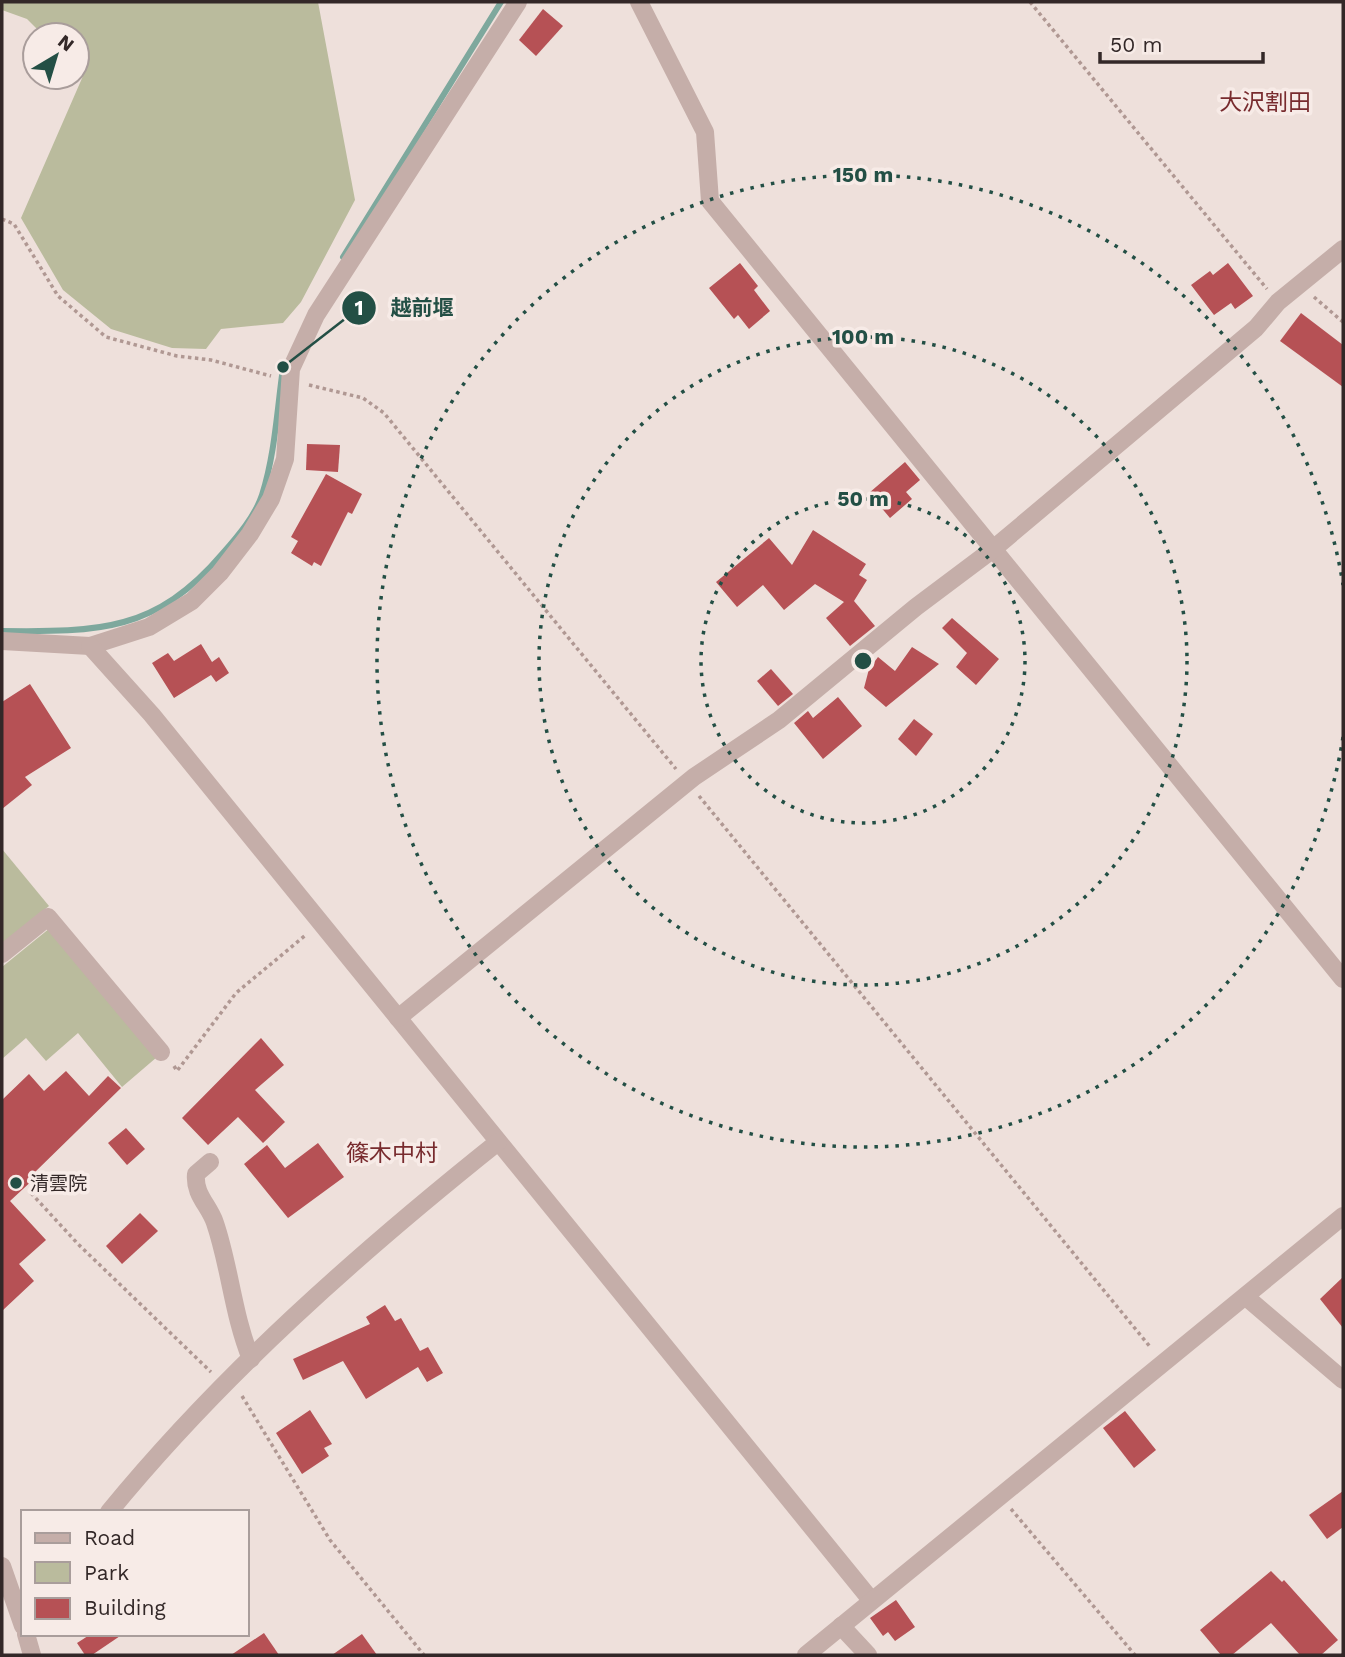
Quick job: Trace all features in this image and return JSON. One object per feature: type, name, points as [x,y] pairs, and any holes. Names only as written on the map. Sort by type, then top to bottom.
[{"type":"street","points":[[2,641],[90,646],[149,627],[192,601],[220,573],[250,534],[271,499],[285,460],[292,369],[316,315],[518,2]]},
{"type":"street","points":[[639,2],[705,132],[710,201],[1343,979]]},
{"type":"street","points":[[398,1018],[688,783],[779,720],[916,607],[992,550],[1256,328],[1278,302],[1343,249]]},
{"type":"street","points":[[90,646],[152,715],[871,1600]]},
{"type":"street","points":[[2,954],[48,917],[161,1052]]},
{"type":"street","points":[[111,1510],[160,1450],[251,1359],[405,1216],[498,1142]]},
{"type":"street","points":[[210,1162],[196,1174],[195,1187],[215,1222],[230,1291],[251,1359]]},
{"type":"street","points":[[806,1655],[1343,1216]]},
{"type":"street","points":[[1245,1297],[1343,1380]]},
{"type":"street","points":[[2,1566],[21,1619]]},
{"type":"street","points":[[841,1626],[867,1655]]},
{"type":"street","points":[[27,1636],[33,1655]]},
{"type":"path","points":[[1030,2],[1278,302]]},
{"type":"path","points":[[2,219],[15,224],[58,296],[106,337],[177,356],[211,360],[267,375]]},
{"type":"path","points":[[1299,284],[1343,322]]},
{"type":"path","points":[[291,381],[363,398],[384,413],[1164,1363]]},
{"type":"path","points":[[161,1052],[177,1071],[236,993],[320,922]]},
{"type":"path","points":[[32,1193],[78,1244],[228,1382],[330,1540],[424,1655]]},
{"type":"path","points":[[1001,1497],[1135,1655]]},
{"type":"green space","points":[[2,2],[318,2],[355,200],[301,302],[283,323],[221,329],[206,349],[172,348],[111,329],[63,290],[21,218],[76,91],[91,91],[91,21],[29,21],[2,10]]},
{"type":"green space","points":[[2,849],[49,906],[2,945]]},
{"type":"green space","points":[[50,928],[157,1057],[122,1087],[78,1033],[46,1061],[26,1038],[2,1059],[2,967]]},
{"type":"building","points":[[543,9],[563,26],[536,56],[519,40]]},
{"type":"building","points":[[740,263],[758,286],[754,290],[770,311],[749,329],[738,315],[734,319],[709,288]]},
{"type":"building","points":[[1228,263],[1253,296],[1235,309],[1231,303],[1214,315],[1191,285],[1210,271],[1213,275]]},
{"type":"building","points":[[1301,313],[1343,345],[1343,387],[1280,341]]},
{"type":"building","points":[[307,444],[340,445],[338,472],[306,470]]},
{"type":"building","points":[[905,462],[920,480],[906,492],[912,499],[890,518],[869,493]]},
{"type":"building","points":[[326,474],[362,494],[352,514],[348,512],[321,566],[314,562],[312,566],[291,553],[298,541],[291,537]]},
{"type":"building","points":[[813,530],[866,564],[859,575],[867,580],[854,601],[875,626],[850,646],[826,618],[844,602],[815,584],[784,610],[763,585],[737,607],[716,582],[769,538],[792,565]]},
{"type":"building","points":[[952,618],[999,659],[976,685],[956,667],[967,653],[942,628]]},
{"type":"building","points":[[201,644],[212,662],[219,657],[229,673],[216,682],[211,675],[174,698],[152,663],[168,653],[174,661]]},
{"type":"building","points":[[912,647],[939,664],[886,707],[864,688],[869,669],[878,657],[895,671]]},
{"type":"building","points":[[771,669],[793,694],[778,706],[757,681]]},
{"type":"building","points":[[30,684],[71,748],[25,777],[32,785],[2,809],[2,702]]},
{"type":"building","points":[[838,697],[862,726],[823,759],[794,723],[808,711],[813,718]]},
{"type":"building","points":[[914,719],[933,734],[916,756],[898,739]]},
{"type":"building","points":[[261,1038],[284,1065],[255,1090],[285,1122],[263,1143],[238,1117],[208,1145],[182,1118]]},
{"type":"building","name":"清雲院","points":[[66,1071],[89,1096],[108,1076],[121,1088],[33,1174],[36,1177],[10,1201],[46,1240],[19,1264],[34,1281],[2,1311],[2,1100],[29,1074],[44,1091]]},
{"type":"building","points":[[126,1128],[145,1149],[127,1165],[108,1143]]},
{"type":"building","points":[[318,1143],[344,1177],[288,1218],[244,1164],[267,1145],[285,1168]]},
{"type":"building","points":[[140,1213],[158,1231],[122,1264],[106,1246]]},
{"type":"building","points":[[1343,1277],[1343,1328],[1320,1299]]},
{"type":"building","points":[[385,1305],[395,1321],[401,1318],[420,1351],[428,1347],[443,1373],[427,1382],[418,1367],[366,1399],[343,1361],[303,1380],[293,1359],[370,1324],[366,1317]]},
{"type":"building","points":[[310,1410],[332,1444],[324,1448],[329,1456],[302,1474],[276,1433]]},
{"type":"building","points":[[1125,1411],[1156,1450],[1134,1468],[1103,1428]]},
{"type":"building","points":[[1343,1491],[1343,1527],[1327,1539],[1309,1515]]},
{"type":"building","points":[[1271,1571],[1282,1582],[1284,1580],[1338,1640],[1321,1655],[1300,1655],[1271,1623],[1232,1655],[1221,1655],[1200,1630]]},
{"type":"building","points":[[896,1600],[915,1627],[895,1641],[888,1632],[883,1636],[870,1618]]},
{"type":"building","points":[[264,1633],[279,1655],[231,1655]]},
{"type":"building","points":[[362,1634],[377,1655],[332,1655]]},
{"type":"building","points":[[88,1636],[120,1636],[92,1655],[85,1655],[77,1643]]},
{"type":"waterway","points":[[343,257],[501,2]]},
{"type":"waterway","points":[[2,631],[97,628],[124,622],[149,613],[174,599],[198,579],[240,533],[259,503],[273,448],[283,368]]},
{"type":"place","name":"越前堰","points":[[283,367]]},
{"type":"place","name":"清雲院","points":[[16,1183]]},
{"type":"district","name":"大沢割田","points":[[1265,102]]},
{"type":"district","name":"篠木中村","points":[[392,1153]]}]
